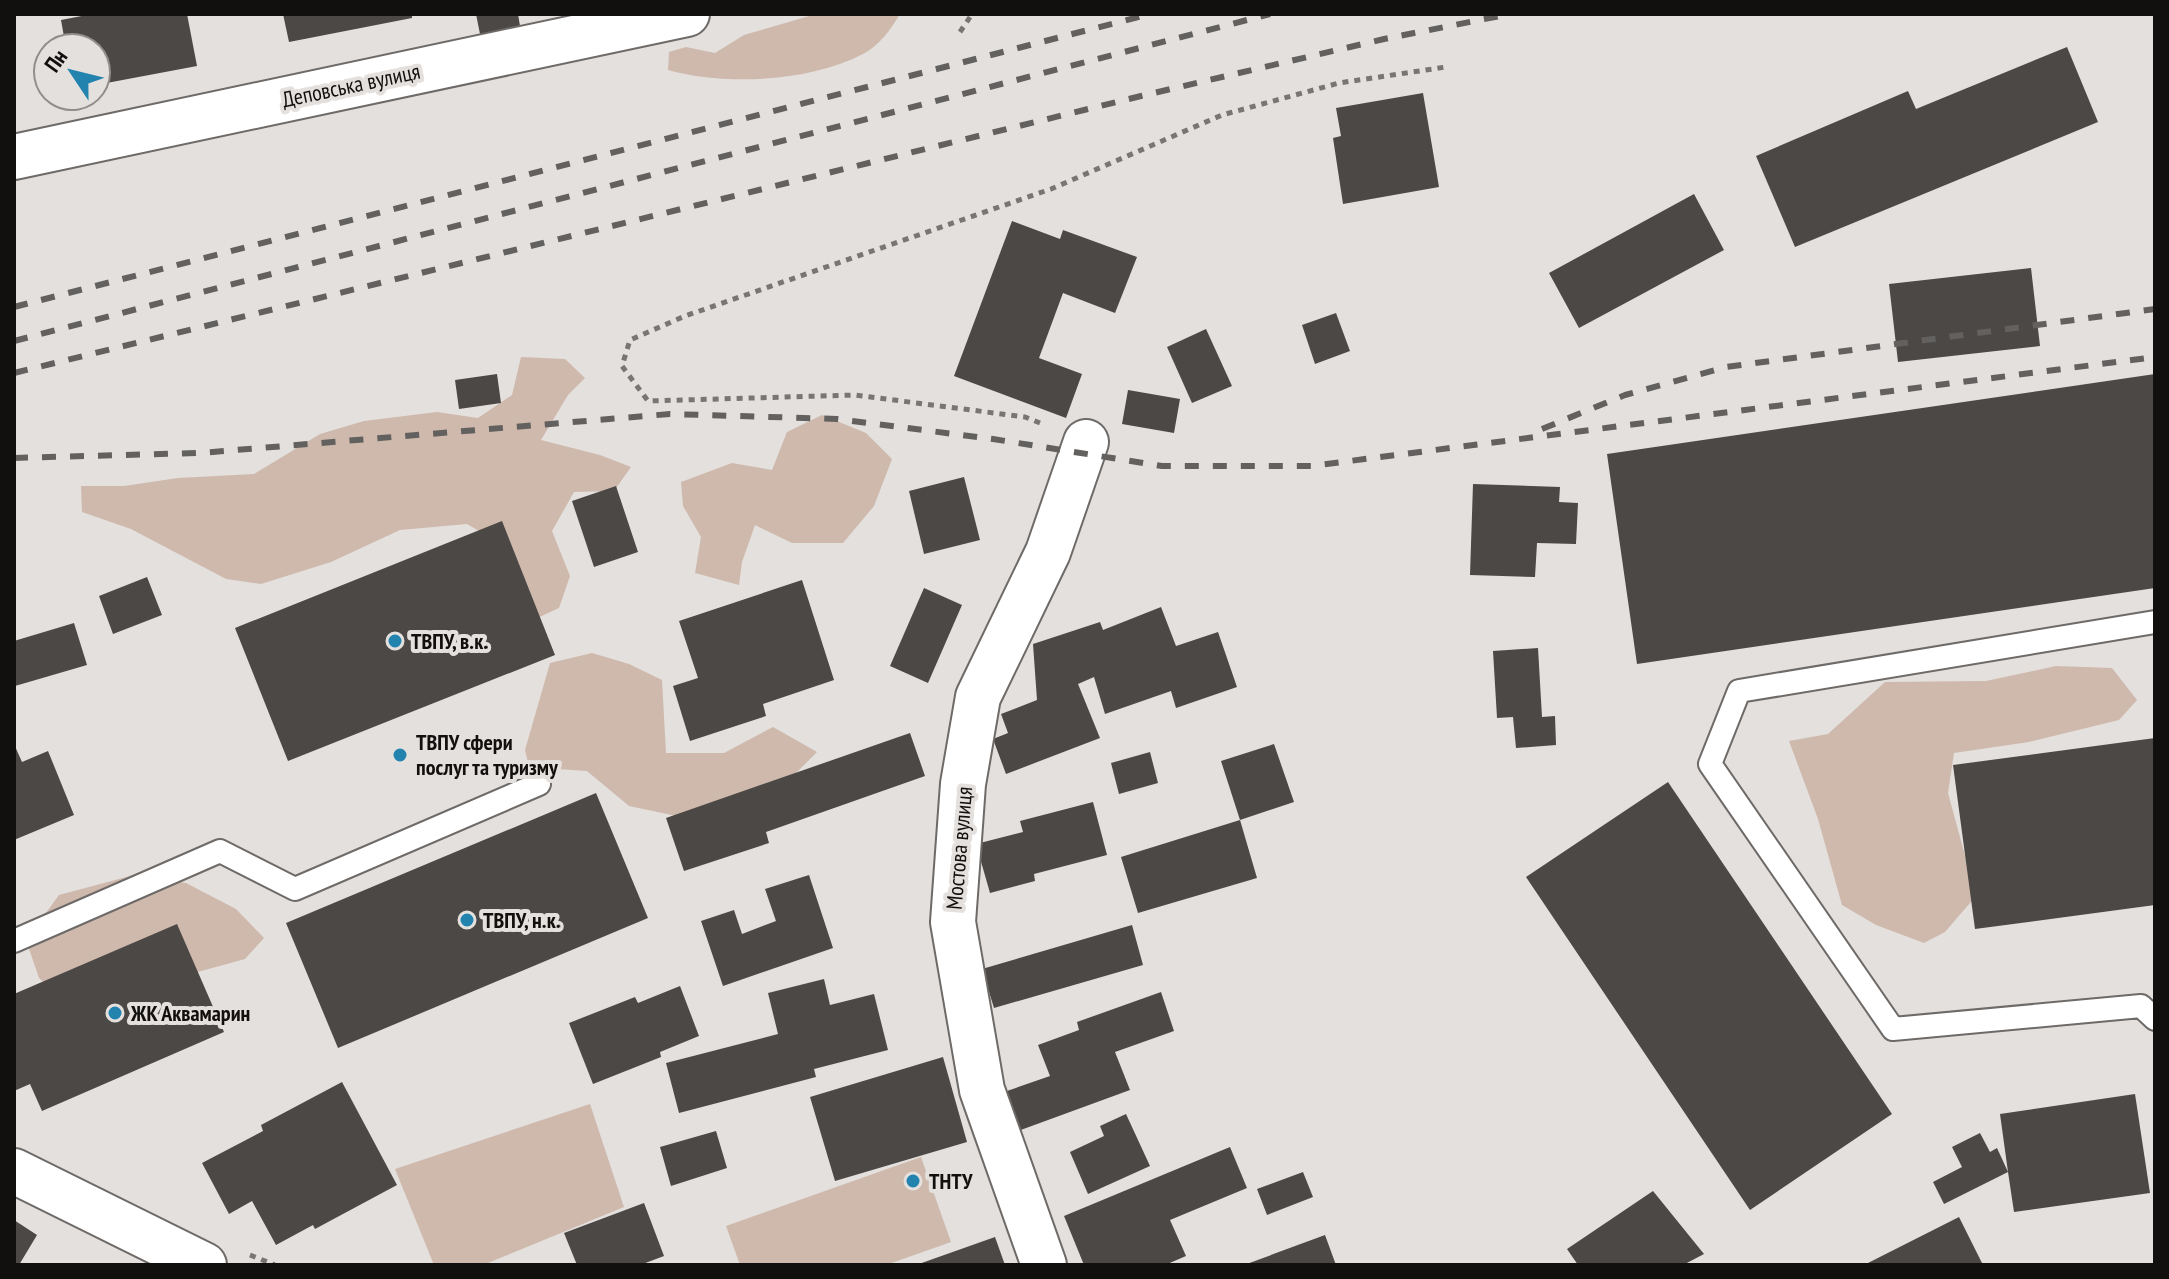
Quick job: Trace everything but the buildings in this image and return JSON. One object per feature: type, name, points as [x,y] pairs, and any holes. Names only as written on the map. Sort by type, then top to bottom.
[{"type":"street","name":"Деповська вулиця","points":[[14,157],[687,14]]},
{"type":"street","name":"Мостова вулиця","points":[[1044,1265],[982,1090],[953,922],[963,784],[978,697],[1048,552],[1086,442]]},
{"type":"street","points":[[14,1171],[204,1265]]},
{"type":"lane","points":[[2150,1006],[1893,1029],[1710,764],[1739,691],[2155,622]]},
{"type":"lane","points":[[14,941],[220,851],[295,889],[539,784]]},
{"type":"path","points":[[960,32],[972,14]]},
{"type":"path","points":[[1086,442],[1025,417],[855,395],[648,401],[622,366],[630,340],[685,316],[1051,189],[1222,115],[1339,83],[1446,67]]},
{"type":"shaded area","points":[[816,14],[900,14],[884,37],[869,51],[818,71],[741,79],[668,70],[669,52],[686,47],[715,53],[744,35]]},
{"type":"shaded area","points":[[521,357],[565,359],[585,378],[568,395],[541,440],[600,455],[631,467],[614,491],[574,492],[552,531],[570,576],[559,608],[533,620],[493,539],[467,524],[400,530],[331,562],[261,584],[226,579],[131,529],[82,512],[81,486],[124,486],[178,478],[254,474],[320,434],[364,421],[437,412],[478,418],[512,395]]},
{"type":"shaded area","points":[[822,415],[866,433],[892,459],[874,506],[843,543],[792,543],[755,525],[742,562],[739,585],[695,573],[701,537],[683,506],[681,482],[732,463],[772,470],[787,432]]},
{"type":"shaded area","points":[[592,653],[629,664],[662,680],[666,753],[724,753],[773,727],[817,752],[770,792],[691,819],[629,806],[587,771],[529,767],[525,750],[550,663]]},
{"type":"shaded area","points":[[2056,666],[2112,668],[2137,700],[2119,720],[2029,742],[1954,753],[1948,793],[1976,896],[1945,932],[1924,943],[1876,925],[1842,905],[1818,819],[1789,741],[1828,734],[1885,682],[1986,681]]},
{"type":"shaded area","points":[[134,875],[186,883],[236,909],[264,938],[245,959],[194,973],[54,992],[39,978],[26,940],[59,895]]},
{"type":"shaded area","points":[[590,1104],[624,1207],[483,1265],[434,1265],[395,1169]]},
{"type":"shaded area","name":"ТНТУ","points":[[921,1157],[951,1242],[886,1265],[740,1265],[726,1226]]},
{"type":"railway","points":[[14,307],[1150,14]]},
{"type":"railway","points":[[14,341],[1270,14]]},
{"type":"railway","points":[[14,373],[1141,96],[1384,39],[1510,14]]},
{"type":"railway","points":[[1542,429],[1625,395],[1726,367],[2155,309]]},
{"type":"railway","points":[[14,458],[200,453],[670,414],[837,419],[993,439],[1162,466],[1311,466],[2155,357]]},
{"type":"place","name":"ТВПУ, в.к.","points":[[395,641]]},
{"type":"place","name":"ТВПУ сфери послуг та туризму","points":[[400,755]]},
{"type":"place","name":"ТВПУ, н.к.","points":[[467,920]]},
{"type":"place","name":"ЖК Аквамарин","points":[[115,1013]]},
{"type":"place","name":"ТНТУ","points":[[913,1181]]}]
